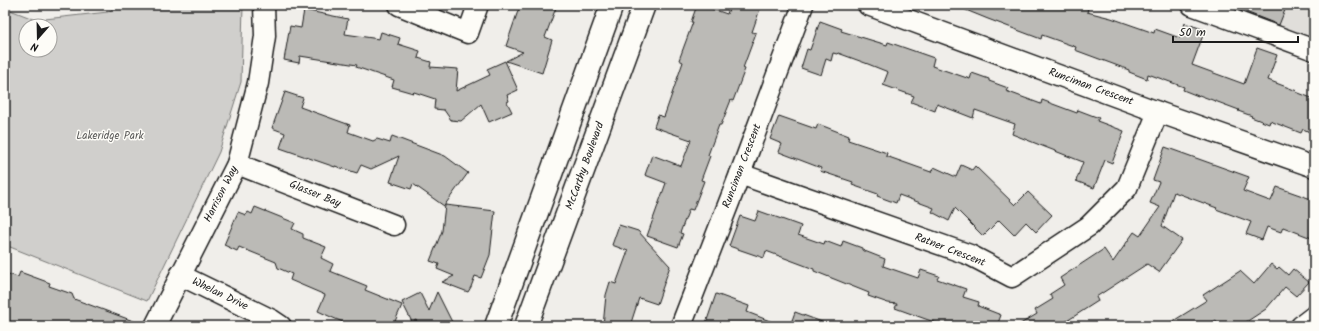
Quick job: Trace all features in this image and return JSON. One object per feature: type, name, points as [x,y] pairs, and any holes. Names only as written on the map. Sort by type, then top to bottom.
[{"type":"main road","points":[[496,326],[612,5]]},
{"type":"main road","name":"McCarthy Boulevard","points":[[526,326],[644,5]]},
{"type":"street","name":"Harrison Way","points":[[155,326],[237,164],[258,83],[265,36],[264,5]]},
{"type":"street","points":[[399,5],[468,33],[478,5]]},
{"type":"street","name":"Runciman Crescent","points":[[681,326],[740,174],[802,5]]},
{"type":"street","name":"Runciman Crescent","points":[[868,5],[1158,112],[1314,167]]},
{"type":"street","points":[[1192,5],[1314,50]]},
{"type":"street","name":"Ratner Crescent","points":[[740,174],[970,255],[1012,277],[1089,226],[1127,188],[1158,112]]},
{"type":"street","name":"Glasser Bay","points":[[237,164],[394,225]]},
{"type":"street","name":"Whelan Drive","points":[[180,275],[272,320],[281,326]]},
{"type":"street","points":[[1301,326],[1314,316]]},
{"type":"shaded area","points":[[1169,5],[1314,5],[1314,57]]},
{"type":"green space","name":"Lakeridge Park","points":[[119,5],[243,5],[241,82],[219,152],[147,301],[5,245],[5,8],[31,18],[18,18],[18,58],[58,58],[58,18],[54,18],[108,12]]},
{"type":"building","points":[[520,5],[557,5],[545,37],[552,40],[542,73],[506,61],[523,52],[506,46]]},
{"type":"building","points":[[697,5],[727,14],[730,5],[748,5],[760,9],[752,32],[756,33],[743,68],[745,69],[733,101],[731,100],[721,125],[719,125],[701,180],[704,181],[693,210],[689,209],[680,233],[683,234],[678,247],[647,236],[666,183],[645,175],[652,155],[681,166],[691,140],[654,127],[658,115],[664,117],[683,62],[679,60],[693,22],[691,22]]},
{"type":"building","points":[[956,5],[1089,5],[1087,12],[1111,18],[1154,33],[1155,29],[1180,38],[1185,23],[1205,30],[1192,65],[1244,84],[1257,48],[1277,55],[1268,80],[1314,99],[1314,134],[1303,129],[1301,133],[1270,121],[1269,124],[1238,111],[1239,110],[1183,90],[1184,87],[1148,74],[1147,79],[1129,72],[1129,70],[1075,50],[1076,47],[1042,35],[1041,39]]},
{"type":"building","points":[[1228,5],[1287,5],[1279,25]]},
{"type":"building","points":[[304,10],[348,19],[345,34],[379,39],[381,32],[400,38],[398,44],[420,51],[418,58],[431,62],[430,67],[458,69],[456,91],[490,75],[487,69],[505,61],[518,90],[507,95],[509,101],[507,102],[512,112],[489,122],[481,104],[461,121],[451,120],[444,110],[434,109],[435,99],[392,87],[394,80],[356,67],[357,65],[300,56],[299,63],[284,60],[290,26],[301,28]]},
{"type":"building","points":[[820,21],[842,29],[841,31],[887,45],[888,42],[934,58],[932,66],[970,79],[972,73],[1008,88],[1006,91],[1041,104],[1042,100],[1077,113],[1078,110],[1099,118],[1097,121],[1124,131],[1112,163],[1105,160],[1094,188],[1076,181],[1083,162],[1012,134],[1015,124],[975,110],[973,118],[937,104],[935,111],[911,102],[914,96],[883,85],[888,72],[838,53],[833,53],[831,61],[826,59],[821,75],[801,68],[807,49],[810,50]]},
{"type":"building","points":[[285,92],[303,98],[300,107],[350,125],[348,132],[373,141],[377,139],[390,143],[392,136],[445,156],[468,173],[444,206],[413,184],[411,189],[390,182],[399,156],[371,169],[361,165],[357,173],[280,148],[285,133],[272,128]]},
{"type":"building","points":[[779,116],[816,129],[818,124],[849,136],[848,140],[887,153],[886,156],[931,172],[934,167],[956,177],[961,165],[972,170],[975,166],[1015,205],[1028,192],[1052,215],[1036,232],[1026,222],[1014,235],[999,220],[983,236],[955,208],[949,221],[932,212],[934,208],[899,195],[896,203],[877,196],[878,194],[852,185],[853,182],[820,171],[821,168],[779,152],[782,144],[770,139]]},
{"type":"building","points":[[1165,147],[1249,177],[1243,191],[1270,201],[1277,187],[1314,200],[1314,239],[1283,227],[1281,232],[1267,227],[1262,240],[1246,234],[1251,222],[1174,192],[1162,226],[1182,240],[1159,272],[1147,264],[1096,297],[1098,301],[1059,326],[1017,326],[1037,314],[1035,310],[1053,299],[1050,294],[1064,285],[1060,278],[1104,249],[1113,262],[1134,232],[1140,236],[1160,207],[1150,203],[1159,182],[1153,180]]},
{"type":"building","points":[[445,205],[495,211],[490,255],[481,278],[475,276],[468,292],[442,282],[454,276],[437,269],[439,264],[430,261],[442,231]]},
{"type":"building","points":[[255,207],[295,223],[292,229],[303,234],[303,238],[326,247],[321,258],[333,264],[330,271],[367,286],[365,290],[402,305],[393,326],[352,326],[318,311],[325,295],[290,280],[292,274],[278,268],[276,262],[239,247],[237,251],[224,245],[238,212],[246,215],[248,212],[252,214]]},
{"type":"building","points":[[759,211],[801,226],[798,235],[824,244],[825,241],[841,247],[843,241],[885,259],[883,266],[918,278],[921,270],[939,276],[937,279],[966,289],[963,297],[979,302],[978,306],[1001,315],[997,326],[945,326],[895,308],[897,304],[888,303],[868,296],[869,293],[814,271],[814,269],[766,251],[764,258],[729,246],[740,216],[755,221]]},
{"type":"building","points":[[619,225],[638,231],[670,266],[657,304],[639,298],[630,326],[603,326],[606,295],[610,282],[616,284],[628,251],[612,245]]},
{"type":"building","points":[[1271,264],[1277,269],[1279,267],[1288,275],[1293,269],[1309,282],[1296,296],[1285,287],[1266,309],[1240,326],[1220,326],[1216,320],[1206,326],[1165,326],[1207,300],[1203,295],[1240,271],[1254,284]]},
{"type":"building","points":[[20,272],[50,283],[49,286],[72,294],[74,299],[144,325],[21,326],[5,321],[5,273],[18,277]]},
{"type":"building","points":[[437,292],[454,326],[420,326],[416,320],[412,322],[402,302],[420,293],[429,311]]},
{"type":"building","points":[[716,294],[749,306],[747,312],[780,326],[705,326]]},
{"type":"building","points":[[795,312],[830,325],[830,326],[790,326]]}]
